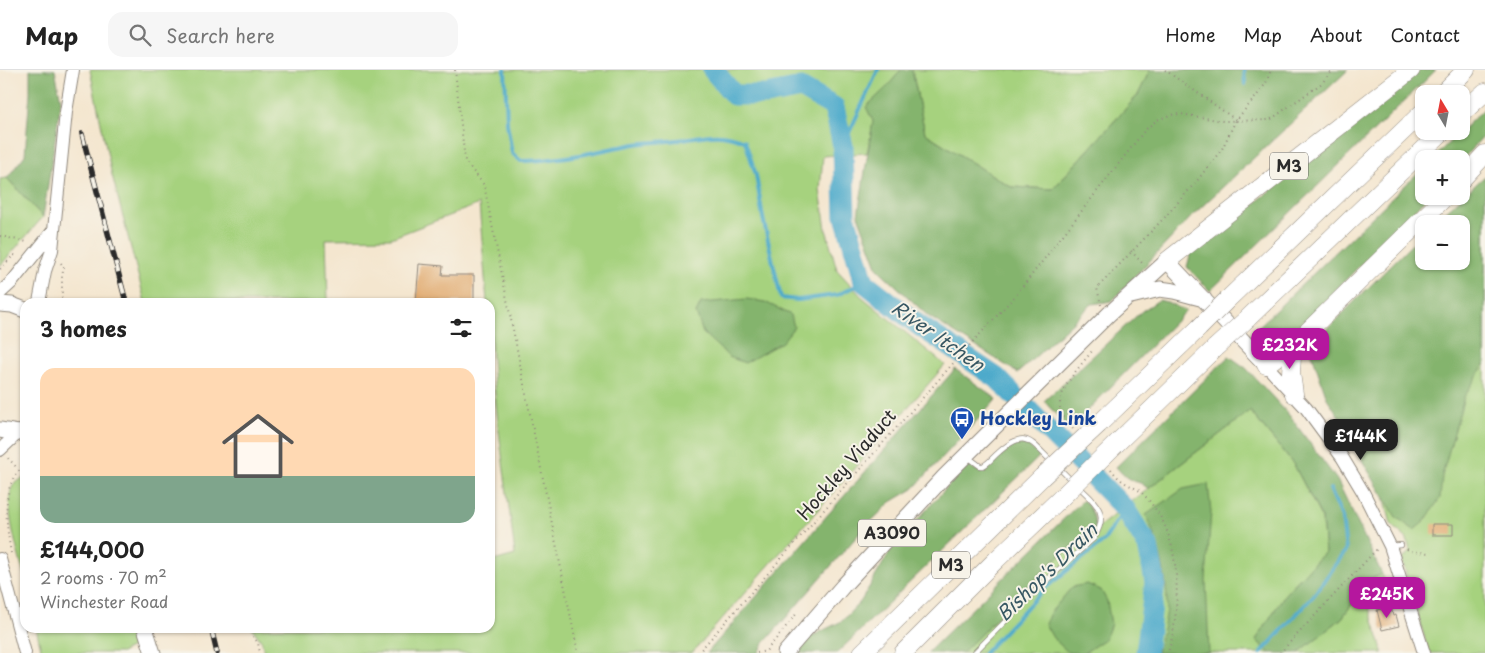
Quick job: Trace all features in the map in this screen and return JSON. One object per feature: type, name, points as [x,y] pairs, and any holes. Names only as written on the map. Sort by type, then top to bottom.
[{"type":"highway","name":"M3","points":[[1167,261],[1411,70]]},
{"type":"highway","points":[[1451,85],[1466,70]]},
{"type":"highway","points":[[1470,106],[1485,92]]},
{"type":"highway","name":"M3","points":[[862,653],[1042,477],[1415,120]]},
{"type":"highway","name":"M3","points":[[903,653],[1215,348],[1434,140]]},
{"type":"highway","points":[[1470,170],[1485,154]]},
{"type":"highway","points":[[1266,365],[1302,337],[1437,205]]},
{"type":"highway","points":[[1294,394],[1291,373],[1292,357],[1302,337]]},
{"type":"main road","points":[[40,298],[45,271],[52,250],[66,112],[73,70]]},
{"type":"main road","points":[[0,293],[12,282],[54,231]]},
{"type":"main road","points":[[1167,261],[1294,394],[1342,457],[1396,546],[1424,653]]},
{"type":"main road","name":"A3090","points":[[785,653],[843,586],[966,455],[1167,261]]},
{"type":"main road","name":"A3090","points":[[1127,298],[1160,289],[1205,300]]},
{"type":"main road","points":[[0,304],[20,308]]},
{"type":"main road","points":[[0,430],[20,432]]},
{"type":"main road","points":[[3,453],[20,434]]},
{"type":"main road","points":[[6,558],[20,628]]},
{"type":"main road","points":[[21,633],[25,653]]},
{"type":"main road","points":[[147,633],[153,653]]},
{"type":"lane","points":[[966,455],[980,466],[983,466],[1015,441],[1023,438],[1029,440],[1096,503],[1100,514],[1101,528],[1094,538],[1038,588],[974,653]]},
{"type":"path","points":[[454,70],[465,161],[484,185],[578,653]]},
{"type":"path","points":[[1165,70],[1236,120]]},
{"type":"path","points":[[1101,306],[1097,288],[1165,217],[1222,149],[1236,120],[1260,90],[1271,70]]},
{"type":"path","name":"Hockley Viaduct","points":[[698,653],[956,360],[1016,296],[1145,130],[1158,120],[1170,115],[1181,114],[1223,121],[1270,120],[1322,83],[1333,70]]},
{"type":"path","points":[[0,236],[32,243]]},
{"type":"path","points":[[1131,252],[1146,267]]},
{"type":"path","points":[[0,269],[14,256],[20,257]]},
{"type":"path","points":[[62,298],[64,267]]},
{"type":"path","points":[[1062,416],[1060,401],[1064,387],[1096,345]]},
{"type":"path","points":[[3,453],[18,469],[7,482]]},
{"type":"path","points":[[1122,481],[1140,492],[1162,518],[1173,552],[1178,586],[1172,640],[1168,653]]},
{"type":"path","points":[[2,501],[6,558]]},
{"type":"path","points":[[1396,546],[1410,551],[1429,553]]},
{"type":"path","points":[[1280,653],[1376,550]]},
{"type":"path","points":[[757,653],[766,651],[798,612]]},
{"type":"path","points":[[250,633],[258,644],[260,653]]},
{"type":"green space","points":[[30,70],[55,70],[61,101],[43,217],[7,178],[25,155]]},
{"type":"green space","points":[[90,70],[901,70],[882,99],[872,129],[867,153],[823,156],[820,190],[826,229],[837,270],[861,296],[945,365],[692,653],[264,653],[262,642],[256,633],[495,633],[495,561],[515,555],[495,397],[495,298],[487,298],[479,204],[391,238],[326,239],[328,298],[144,298],[111,171]]},
{"type":"green space","points":[[901,70],[912,70],[925,133],[1011,187],[1053,189],[1138,95],[1150,70],[1348,70],[1194,214],[1112,301],[1092,304],[1018,373],[928,316],[878,269],[858,215],[873,121],[866,107],[887,87]]},
{"type":"green space","points":[[912,70],[1150,70],[1138,95],[1053,189],[1011,187],[925,133]]},
{"type":"green space","points":[[1420,70],[1436,70],[1421,85],[1415,85],[1415,91],[1210,291],[1187,267],[1191,252],[1229,224]]},
{"type":"green space","points":[[1485,108],[1485,134],[1470,151],[1441,150],[1452,140],[1470,140],[1470,122]]},
{"type":"green space","points":[[1415,176],[1415,205],[1419,205],[1288,339],[1272,351],[1253,332]]},
{"type":"green space","points":[[1485,176],[1485,363],[1464,397],[1442,476],[1440,498],[1425,521],[1414,530],[1396,517],[1363,462],[1350,433],[1327,398],[1311,351],[1328,328],[1415,241],[1415,270],[1470,270],[1470,215],[1442,215],[1453,205],[1470,205],[1470,190]]},
{"type":"green space","points":[[7,178],[43,217],[0,266],[0,179]]},
{"type":"green space","points":[[1485,197],[1485,653],[1429,653],[1402,560],[1410,551],[1407,539],[1391,524],[1344,334],[1415,269],[1470,270],[1469,215]]},
{"type":"green space","points":[[747,299],[765,302],[791,315],[794,327],[782,342],[745,363],[729,357],[703,333],[696,313],[701,303]]},
{"type":"green space","points":[[1159,300],[1186,311],[1069,429],[1044,401],[1142,311]]},
{"type":"green space","points":[[1229,356],[1246,368],[1289,415],[1337,480],[1382,574],[1369,580],[1342,618],[1298,653],[1270,653],[1256,640],[1285,594],[1325,552],[1322,518],[1294,465],[1250,411],[1148,489],[1123,475],[1116,467]]},
{"type":"green space","points":[[955,369],[997,399],[913,489],[891,502],[865,527],[764,643],[759,653],[707,653]]},
{"type":"green space","points":[[1250,411],[1294,465],[1322,519],[1325,552],[1285,594],[1256,640],[1270,653],[962,653],[1054,561]]},
{"type":"green space","points":[[1022,444],[1030,447],[1040,456],[837,653],[792,653],[810,637],[842,621],[861,601],[892,548],[967,465],[982,473],[1011,447]]},
{"type":"green space","points":[[20,480],[20,559],[10,515],[11,491],[15,483]]},
{"type":"green space","points":[[1208,484],[1211,512],[1206,580],[1209,653],[1157,653],[1166,613],[1167,595],[1155,537],[1146,515],[1183,489]]},
{"type":"green space","points":[[1083,500],[1092,513],[1096,529],[1053,561],[962,653],[927,653]]},
{"type":"green space","points":[[1382,574],[1394,600],[1369,608],[1383,653],[1298,653],[1342,618],[1369,580]]},
{"type":"green space","points":[[1087,584],[1101,590],[1107,601],[1111,624],[1105,639],[1084,653],[1069,653],[1053,638],[1045,624],[1050,613],[1072,587]]},
{"type":"green space","points":[[37,633],[131,633],[136,645],[121,653],[42,653]]},
{"type":"building","points":[[419,264],[443,266],[442,275],[474,275],[474,298],[416,298]]},
{"type":"building","points":[[1432,524],[1453,524],[1453,535],[1432,535]]},
{"type":"building","points":[[1391,607],[1393,616],[1396,615],[1399,626],[1382,630],[1377,610]]},
{"type":"waterway","points":[[505,70],[507,123],[512,153],[521,161],[536,161],[635,144],[711,135],[726,136],[745,141],[756,175],[763,218],[781,298],[798,300],[837,295],[864,282]]},
{"type":"waterway","name":"River Itchen","points":[[713,70],[734,95],[766,95],[801,88],[834,107],[843,146],[845,216],[864,282],[917,324],[997,378],[1125,509],[1148,546],[1155,582],[1146,653]]},
{"type":"waterway","points":[[843,146],[878,70]]},
{"type":"waterway","points":[[1244,70],[1245,84]]},
{"type":"waterway","points":[[1261,653],[1314,595],[1346,550],[1342,517],[1330,489]]},
{"type":"waterway","name":"Bishop's Drain","points":[[984,653],[1044,589],[1103,542],[1125,509]]},
{"type":"railway","points":[[82,134],[125,298]]},
{"type":"railway","points":[[212,633],[217,653]]},
{"type":"place","name":"Hockley Link","points":[[962,440]]}]
